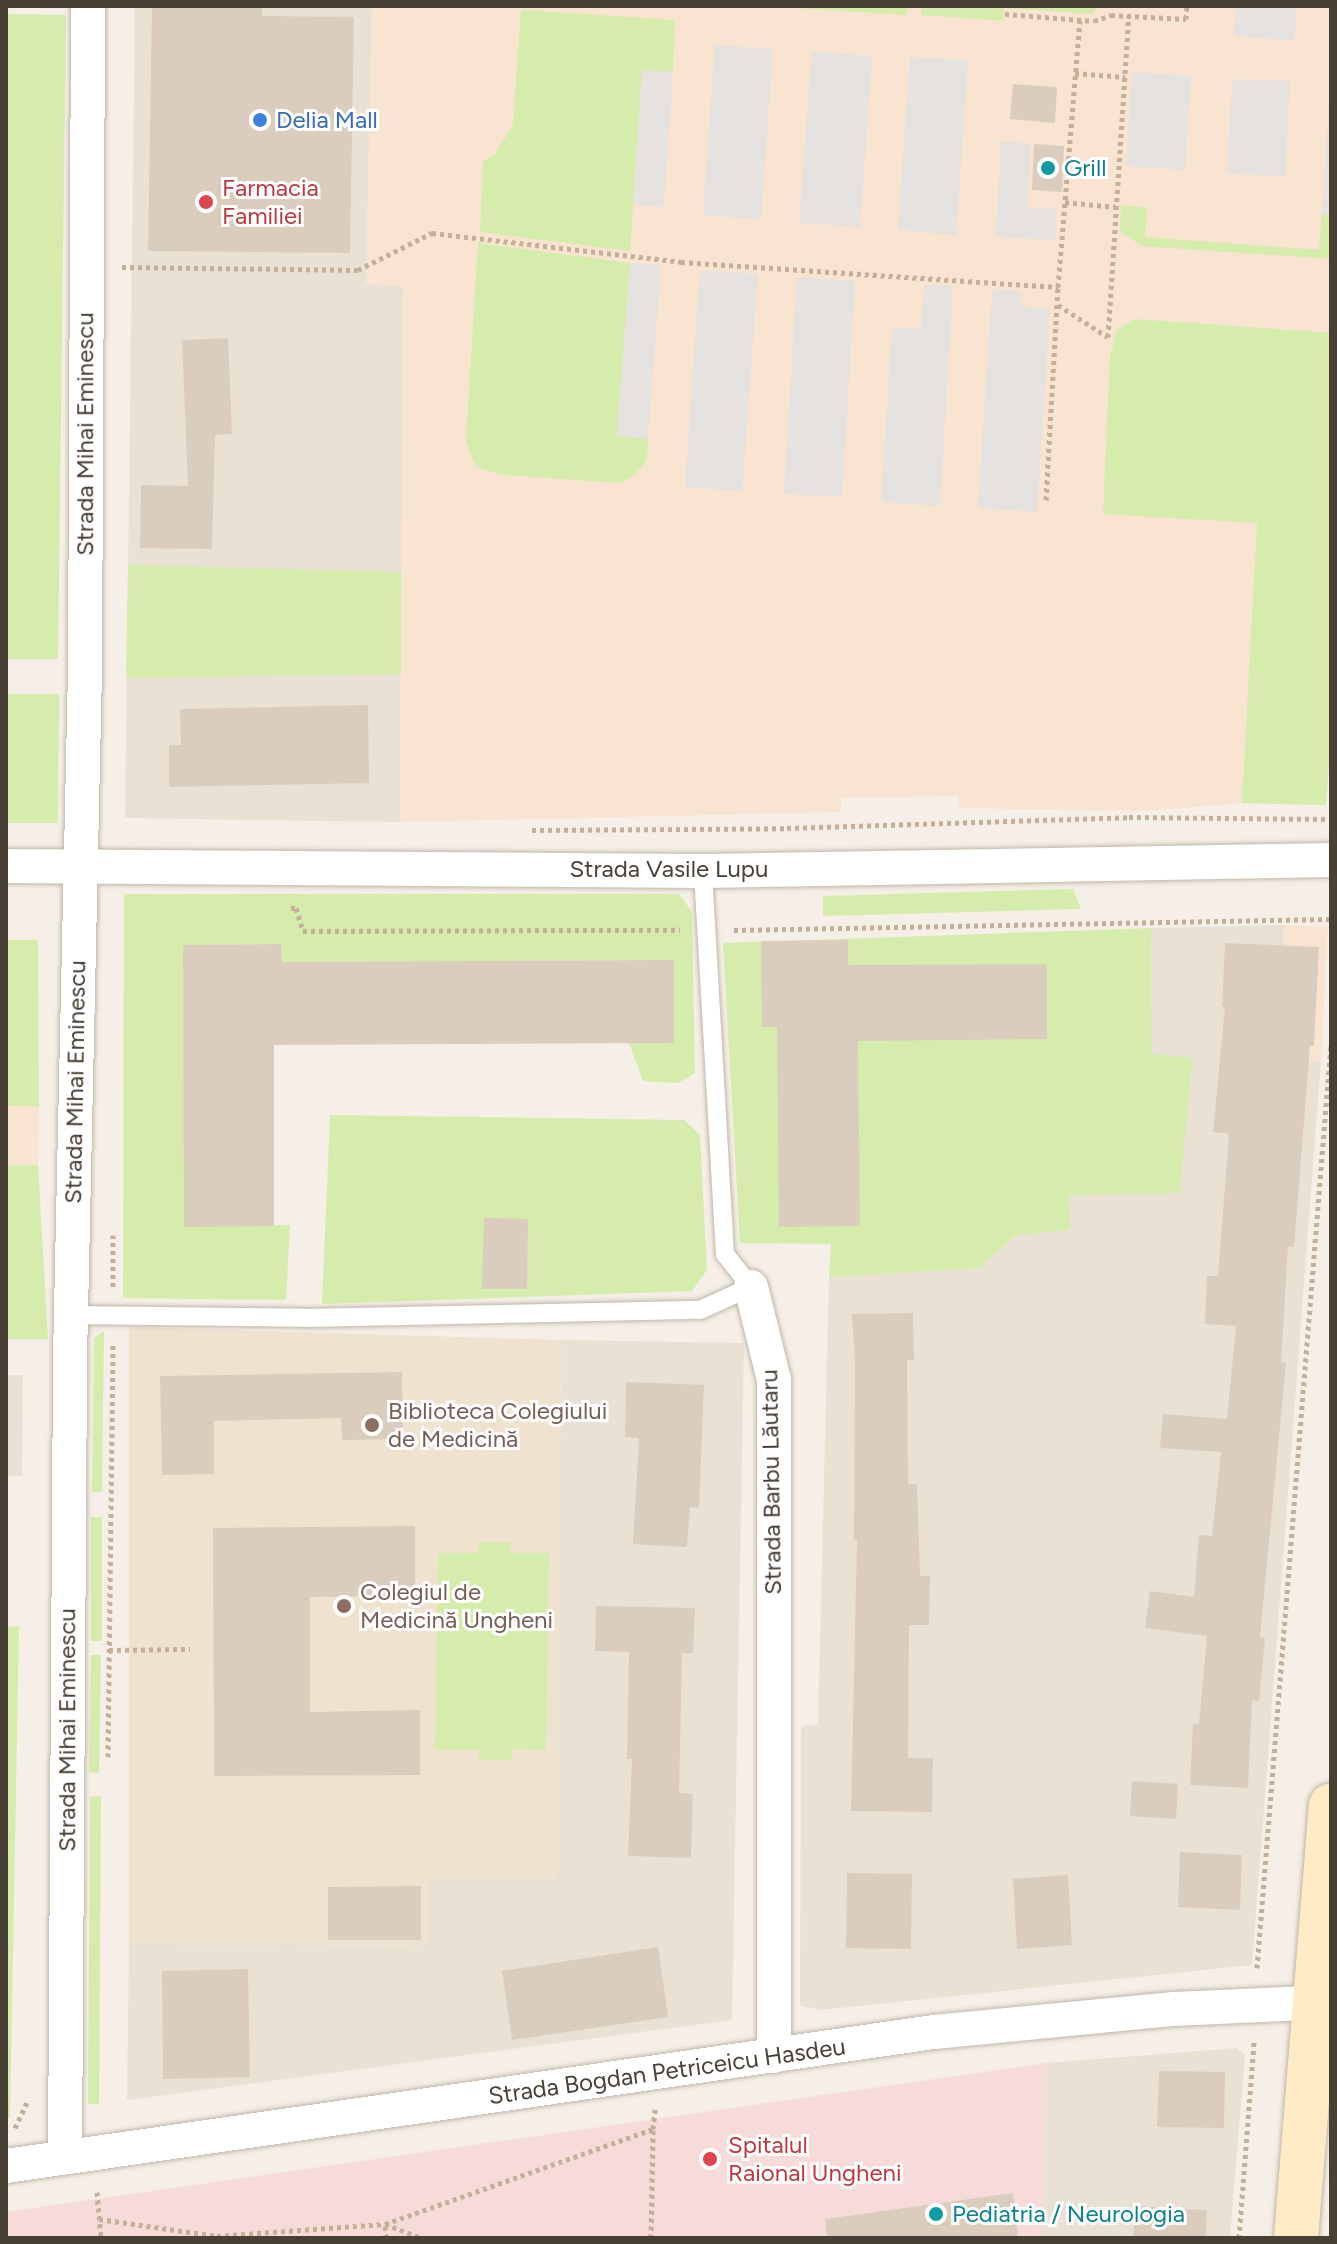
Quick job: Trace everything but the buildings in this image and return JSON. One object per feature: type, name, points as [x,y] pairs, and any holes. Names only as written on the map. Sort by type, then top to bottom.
[{"type":"main road","points":[[1296,2238],[1324,2002],[1331,1805]]},
{"type":"street","name":"Strada Mihai Eminescu","points":[[65,2157],[71,1315],[81,865],[88,6]]},
{"type":"street","name":"Strada Vasile Lupu","points":[[6,866],[703,871],[1331,860]]},
{"type":"street","name":"Strada Barbu Lăutaru","points":[[751,1287],[774,1380],[774,2056]]},
{"type":"street","name":"Strada Bogdan Petriceicu Hasdeu","points":[[6,2166],[934,2032],[1116,2013],[1324,2002]]},
{"type":"lane","name":"Strada Barbu Lăutaru","points":[[703,871],[725,1254],[751,1287]]},
{"type":"lane","points":[[71,1315],[306,1318],[700,1310],[751,1287]]},
{"type":"path","points":[[1005,14],[1080,20],[1129,16],[1186,19],[1187,6]]},
{"type":"path","points":[[1057,304],[1108,337],[1129,16]]},
{"type":"path","points":[[1046,500],[1058,287],[1080,20]]},
{"type":"path","points":[[1075,73],[1125,77]]},
{"type":"path","points":[[1065,202],[1116,207]]},
{"type":"path","points":[[117,267],[358,270],[432,233],[681,262],[1058,287]]},
{"type":"path","points":[[526,830],[787,828],[1129,817],[1331,819]]},
{"type":"path","points":[[281,908],[296,908],[303,931],[704,930],[1331,919]]},
{"type":"path","points":[[1239,2238],[1331,1045]]},
{"type":"path","points":[[108,1770],[113,1316]]},
{"type":"path","points":[[109,1650],[190,1649]]},
{"type":"path","points":[[651,2238],[655,2108]]},
{"type":"path","points":[[99,2219],[217,2236],[385,2224],[653,2129]]},
{"type":"path","points":[[97,2192],[101,2238]]},
{"type":"path","points":[[385,2224],[386,2238]]},
{"type":"path","points":[[385,2224],[421,2238]]},
{"type":"shaded area","points":[[135,6],[372,6],[366,283],[403,286],[400,822],[125,818]]},
{"type":"shaded area","points":[[372,6],[1331,6],[1331,736],[1326,805],[1242,803],[1147,811],[959,808],[958,796],[841,798],[841,812],[400,822],[403,286],[366,284]]},
{"type":"shaded area","points":[[1236,6],[1297,6],[1294,41],[1234,36]]},
{"type":"shaded area","points":[[715,45],[773,49],[761,219],[703,215]]},
{"type":"shaded area","points":[[812,52],[872,56],[860,227],[799,223]]},
{"type":"shaded area","points":[[910,57],[968,60],[956,235],[898,230]]},
{"type":"shaded area","points":[[1331,66],[1331,215],[1322,214]]},
{"type":"shaded area","points":[[642,70],[673,72],[664,207],[634,205]]},
{"type":"shaded area","points":[[1132,72],[1191,76],[1185,170],[1126,166]]},
{"type":"shaded area","points":[[1232,79],[1290,81],[1285,176],[1227,174]]},
{"type":"shaded area","points":[[1001,142],[1031,143],[1027,207],[1057,209],[1055,240],[996,237]]},
{"type":"shaded area","points":[[630,263],[661,265],[648,439],[617,436]]},
{"type":"shaded area","points":[[700,270],[758,274],[742,491],[685,487]]},
{"type":"shaded area","points":[[797,277],[855,281],[842,497],[784,494]]},
{"type":"shaded area","points":[[924,285],[953,286],[940,506],[881,502],[892,328],[921,329]]},
{"type":"shaded area","points":[[992,289],[1021,291],[1020,306],[1050,309],[1037,512],[978,508]]},
{"type":"shaded area","points":[[1284,925],[1281,980],[1232,1057],[1321,1061],[1252,1965],[820,2010],[800,2005],[801,1726],[818,1725],[829,1277],[979,1268],[1016,1235],[1069,1230],[1069,1195],[1191,1058],[1152,1055],[1151,928]]},
{"type":"shaded area","points":[[1284,925],[1328,927],[1321,1061],[1232,1057],[1281,980]]},
{"type":"shaded area","points":[[6,1106],[39,1106],[38,1165],[6,1166]]},
{"type":"shaded area","name":"Colegiul de Medicină Ungheni","points":[[129,1327],[561,1340],[557,1880],[427,1879],[427,1946],[129,1944]]},
{"type":"shaded area","points":[[561,1340],[744,1343],[732,2020],[127,2100],[129,1944],[427,1946],[426,1879],[557,1880]]},
{"type":"shaded area","points":[[6,1375],[23,1375],[22,1476],[6,1476]]},
{"type":"shaded area","points":[[1237,2048],[1245,2055],[1230,2238],[1042,2238],[1047,2063]]},
{"type":"shaded area","name":"Spitalul Raional Ungheni","points":[[1047,2063],[1042,2238],[6,2238],[6,2212]]},
{"type":"green space","points":[[764,6],[908,6],[907,15]]},
{"type":"green space","points":[[922,6],[1098,6],[1093,14],[1004,8],[1003,21],[921,15]]},
{"type":"green space","points":[[521,10],[675,20],[673,72],[642,71],[630,251],[480,232],[483,162],[495,154],[513,125]]},
{"type":"green space","points":[[6,14],[66,15],[58,659],[6,659]]},
{"type":"green space","points":[[1121,205],[1147,208],[1145,237],[1319,250],[1322,214],[1331,215],[1331,259],[1142,246],[1120,232]]},
{"type":"green space","points":[[478,243],[630,263],[617,436],[648,439],[647,460],[633,477],[620,483],[504,475],[481,469],[474,462],[466,440]]},
{"type":"green space","points":[[1134,319],[1331,333],[1331,736],[1326,805],[1242,803],[1257,523],[1103,514],[1110,358],[1117,330]]},
{"type":"green space","points":[[128,565],[401,572],[401,674],[126,678]]},
{"type":"green space","points":[[6,694],[59,694],[58,823],[6,823]]},
{"type":"green space","points":[[1073,889],[1081,909],[823,916],[823,896]]},
{"type":"green space","points":[[124,894],[679,894],[692,912],[695,1073],[678,1083],[643,1081],[629,1043],[674,1042],[673,960],[282,962],[281,944],[184,945],[184,1226],[290,1225],[286,1300],[123,1298]]},
{"type":"green space","points":[[1151,928],[1152,1054],[1192,1058],[1180,1193],[1069,1195],[1070,1230],[1016,1235],[979,1268],[829,1277],[831,1244],[740,1243],[723,943]]},
{"type":"green space","points":[[6,940],[38,940],[39,1106],[6,1106]]},
{"type":"green space","points":[[330,1115],[684,1120],[700,1135],[707,1270],[692,1291],[322,1304]]},
{"type":"green space","points":[[38,1165],[48,1339],[6,1339],[6,1166]]},
{"type":"green space","points":[[104,1331],[102,1492],[92,1492],[94,1338]]},
{"type":"green space","points":[[91,1517],[102,1517],[102,1641],[91,1641]]},
{"type":"green space","points":[[478,1542],[510,1542],[510,1553],[549,1553],[546,1750],[512,1749],[511,1760],[479,1760],[478,1750],[435,1750],[438,1553],[478,1553]]},
{"type":"green space","points":[[19,1626],[10,2118],[6,2118],[6,1627]]},
{"type":"green space","points":[[91,1655],[101,1655],[99,1773],[89,1772]]},
{"type":"green space","points":[[101,1796],[99,2104],[88,2104],[90,1797]]},
{"type":"place","name":"Delia Mall","points":[[260,120]]},
{"type":"place","name":"Grill","points":[[1048,168]]},
{"type":"place","name":"Farmacia Familiei","points":[[206,202]]},
{"type":"place","name":"Biblioteca Colegiului de Medicină","points":[[372,1425]]},
{"type":"place","name":"Colegiul de Medicină Ungheni","points":[[344,1606]]},
{"type":"place","name":"Spitalul Raional Ungheni","points":[[710,2159]]},
{"type":"place","name":"Pediatria / Neurologia","points":[[936,2214]]}]
